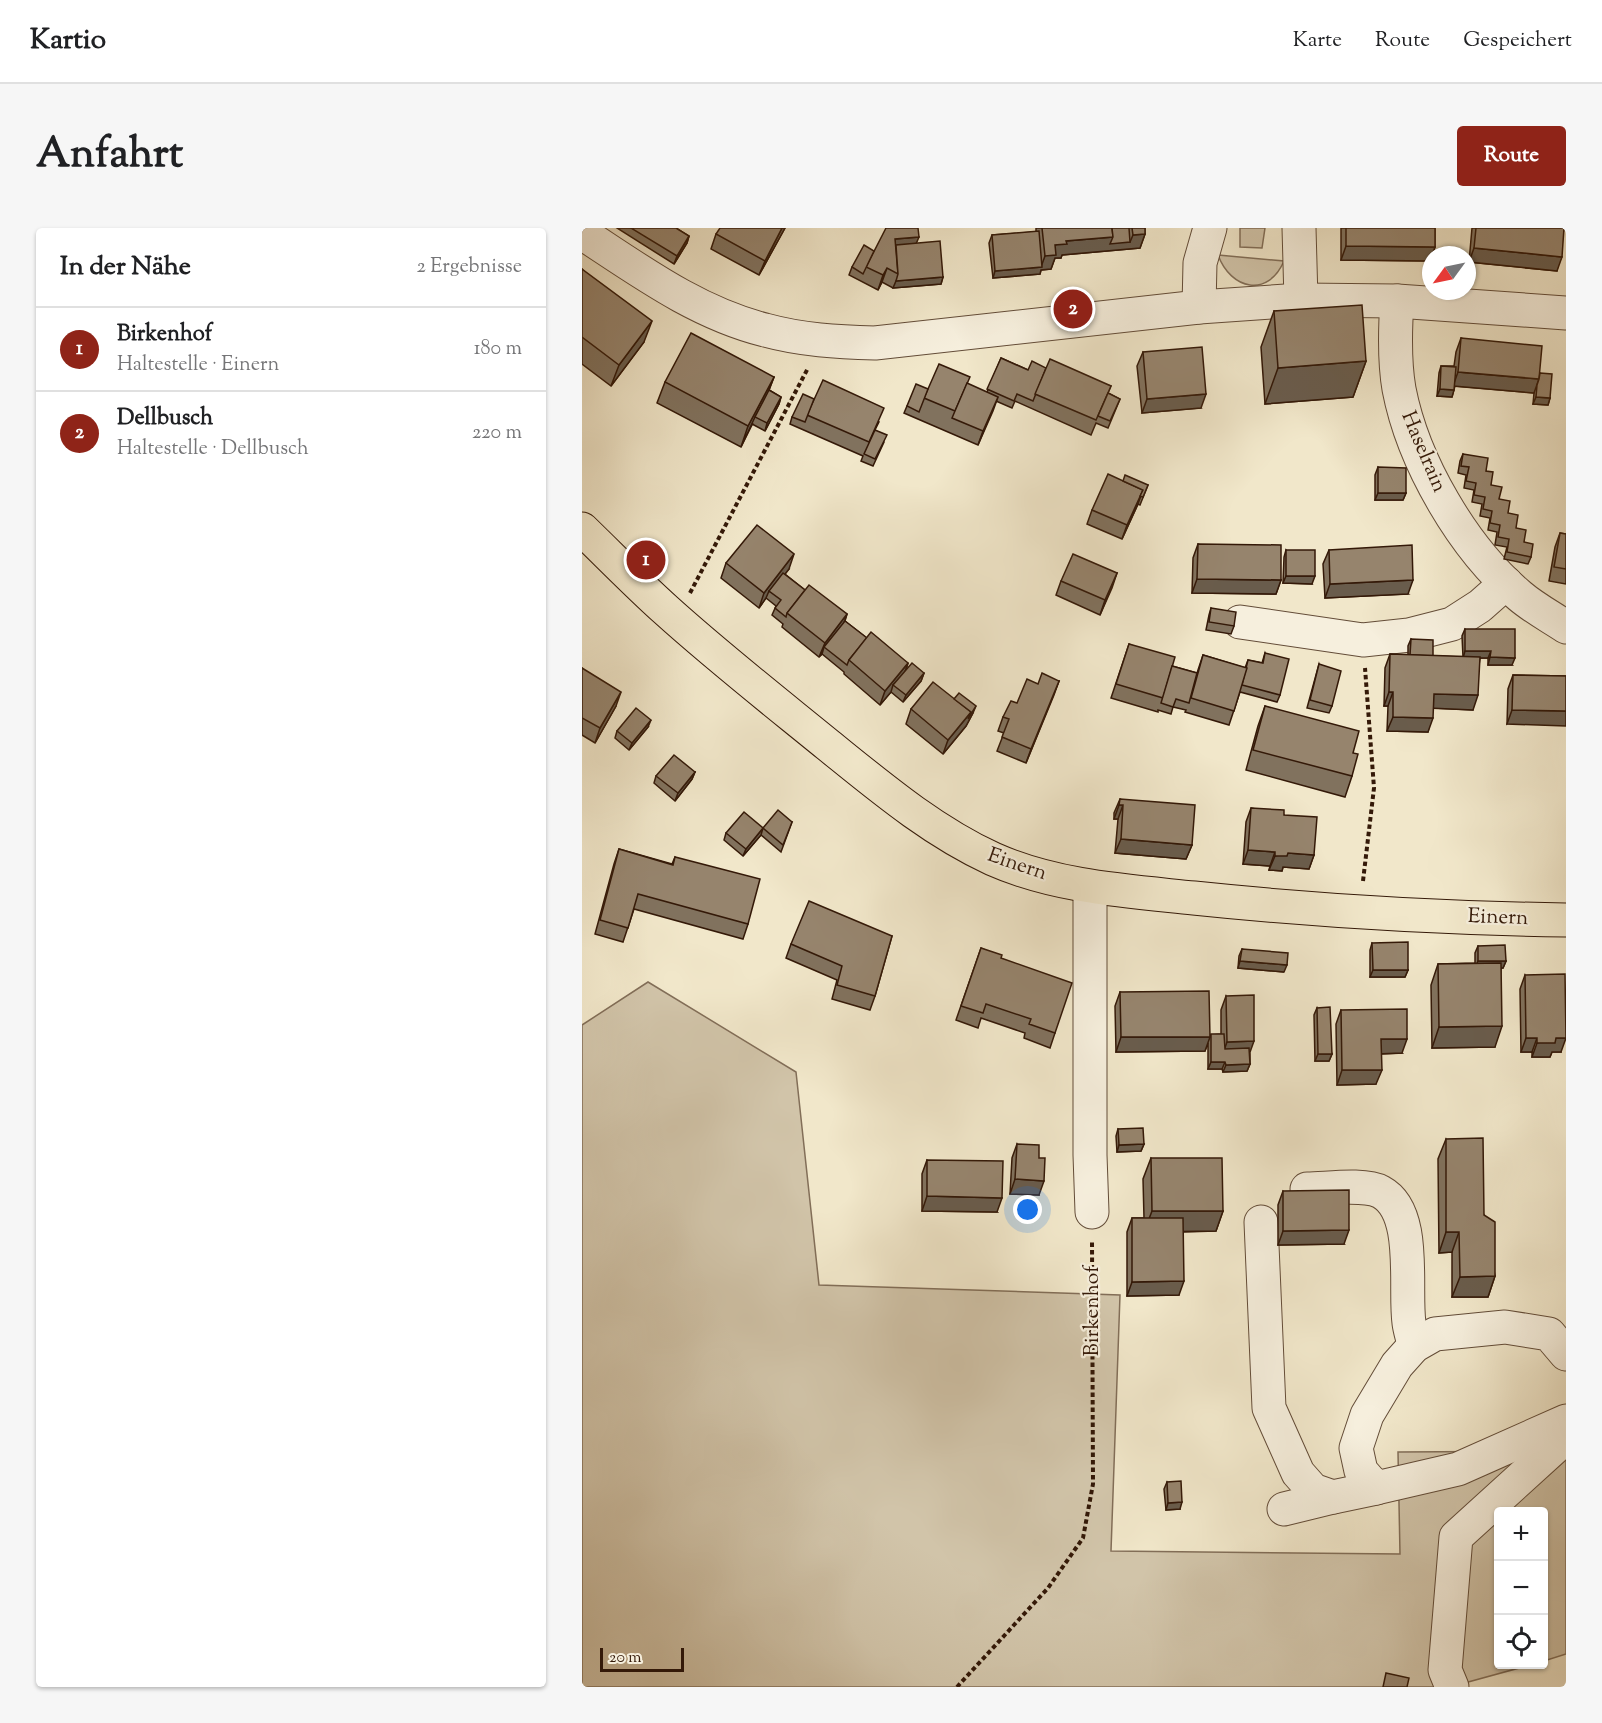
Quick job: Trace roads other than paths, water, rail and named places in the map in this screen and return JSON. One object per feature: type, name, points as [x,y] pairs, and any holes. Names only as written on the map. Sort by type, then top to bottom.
[{"type":"main road","name":"Einern","points":[[582,529],[666,610],[870,779],[951,837],[1018,869],[1090,887],[1224,901],[1360,912],[1566,920]]},
{"type":"street","points":[[1199,307],[1200,263],[1210,228]]},
{"type":"street","points":[[1299,228],[1301,300]]},
{"type":"street","points":[[582,233],[663,285],[716,313],[764,330],[822,341],[875,344],[1199,307],[1301,300],[1397,301],[1566,313]]},
{"type":"street","name":"Haselrain","points":[[1397,301],[1395,331],[1398,387],[1412,435],[1424,463],[1457,524],[1490,567],[1521,597],[1566,627]]},
{"type":"street","points":[[1240,622],[1363,640],[1409,635],[1452,624],[1480,606],[1506,583]]},
{"type":"street","points":[[1090,887],[1092,1212]]},
{"type":"street","points":[[1307,1190],[1366,1188],[1381,1192],[1397,1207],[1405,1234],[1409,1323],[1414,1346]]},
{"type":"street","points":[[1261,1222],[1269,1408],[1298,1473],[1313,1490],[1334,1497]]},
{"type":"street","points":[[1376,1488],[1361,1472],[1356,1448],[1367,1415],[1397,1365],[1414,1346],[1435,1334],[1505,1327],[1550,1334],[1566,1354]]},
{"type":"street","points":[[1284,1509],[1458,1469],[1566,1421]]},
{"type":"street","points":[[1452,1687],[1445,1670],[1456,1537],[1566,1437]]},
{"type":"place","name":"Dellbusch","points":[[1073,309]]},
{"type":"place","name":"Birkenhof","points":[[646,560]]}]
